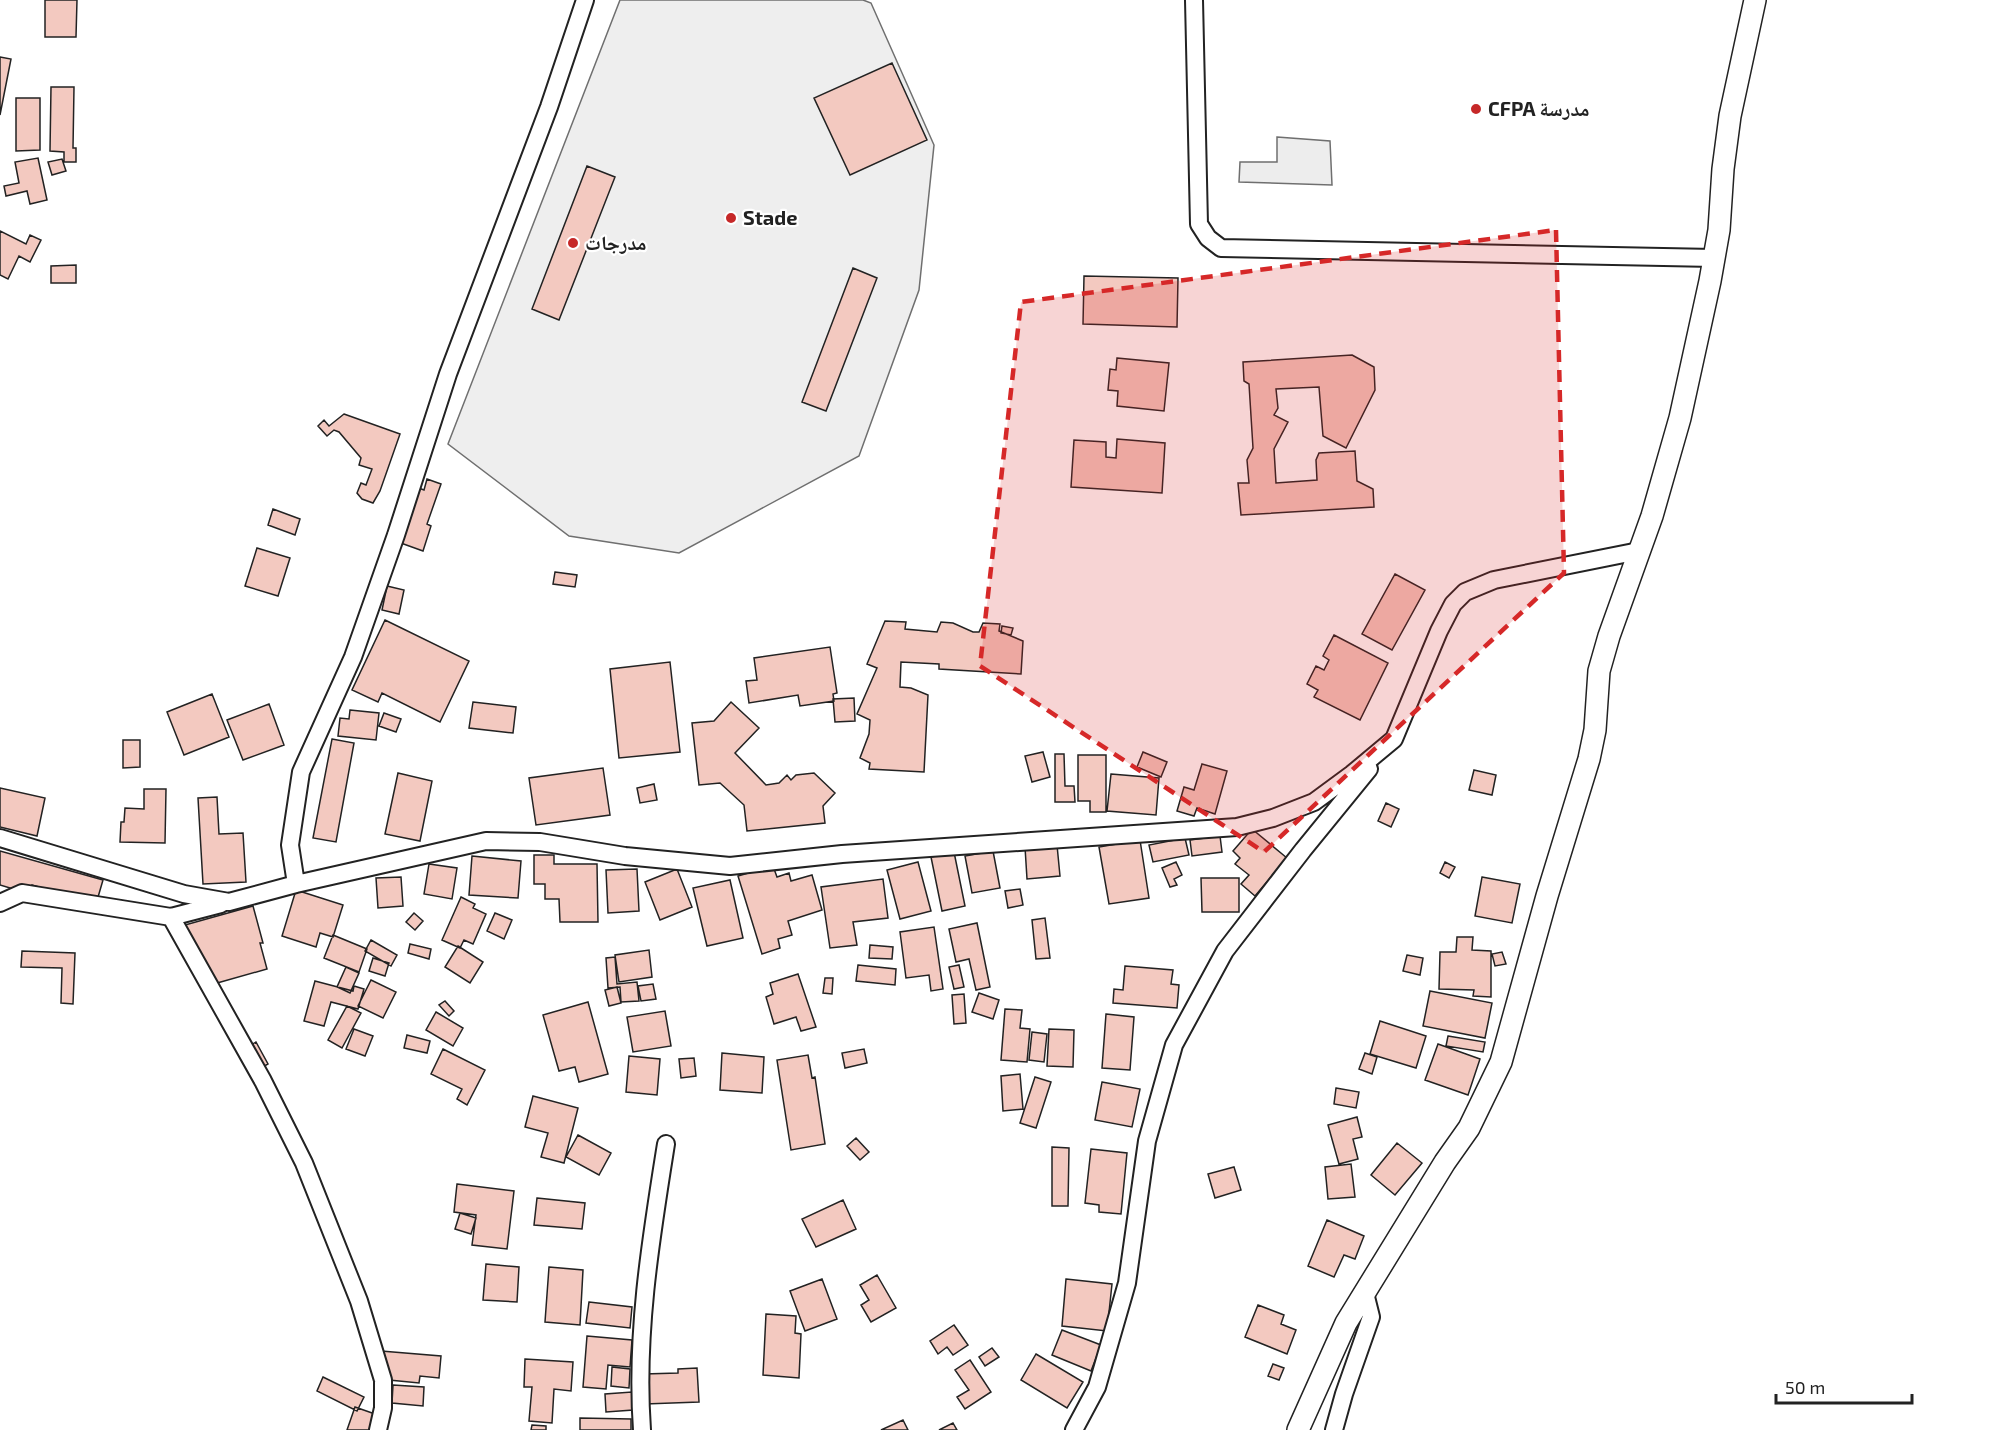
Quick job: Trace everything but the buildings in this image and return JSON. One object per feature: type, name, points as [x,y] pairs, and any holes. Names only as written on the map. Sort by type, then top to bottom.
[{"type":"street","points":[[296,884],[290,845],[300,772],[353,657],[396,536],[448,374],[549,107],[585,0]]},
{"type":"street","points":[[1194,0],[1199,224],[1208,238],[1221,248],[1714,258]]},
{"type":"street","points":[[1299,1430],[1346,1323],[1445,1162],[1469,1128],[1501,1062],[1547,896],[1589,759],[1595,730],[1599,671],[1609,636],[1652,516],[1680,418],[1714,258],[1719,230],[1723,169],[1730,116],[1755,0]]},
{"type":"street","points":[[1074,1430],[1097,1387],[1127,1283],[1147,1141],[1174,1045],[1225,951],[1302,850],[1394,739],[1439,631],[1453,604],[1465,592],[1494,580],[1639,551]]},
{"type":"street","points":[[0,903],[22,893],[171,917],[296,884],[486,841],[540,842],[625,856],[730,866],[876,851],[1238,827],[1273,818],[1314,802],[1394,739]]},
{"type":"street","points":[[0,838],[184,894],[229,902]]},
{"type":"street","points":[[171,917],[263,1081],[304,1163],[359,1301],[383,1380],[383,1408],[378,1430]]},
{"type":"street","points":[[642,1430],[640,1396],[646,1276],[666,1144]]},
{"type":"street","points":[[1334,1430],[1371,1317],[1365,1293]]},
{"type":"highlighted area","points":[[1556,230],[1564,573],[1264,852],[980,666],[1021,302]]},
{"type":"shaded area","name":"Stade","points":[[620,0],[863,0],[871,3],[934,145],[919,290],[859,456],[679,553],[569,536],[448,444]]},
{"type":"shaded area","points":[[1277,137],[1330,141],[1332,185],[1239,182],[1240,162],[1277,162]]},
{"type":"place","name":"CFPA مدرسة","points":[[1476,109]]},
{"type":"place","name":"Stade","points":[[731,218]]},
{"type":"place","name":"مدرجات","points":[[573,243]]}]
